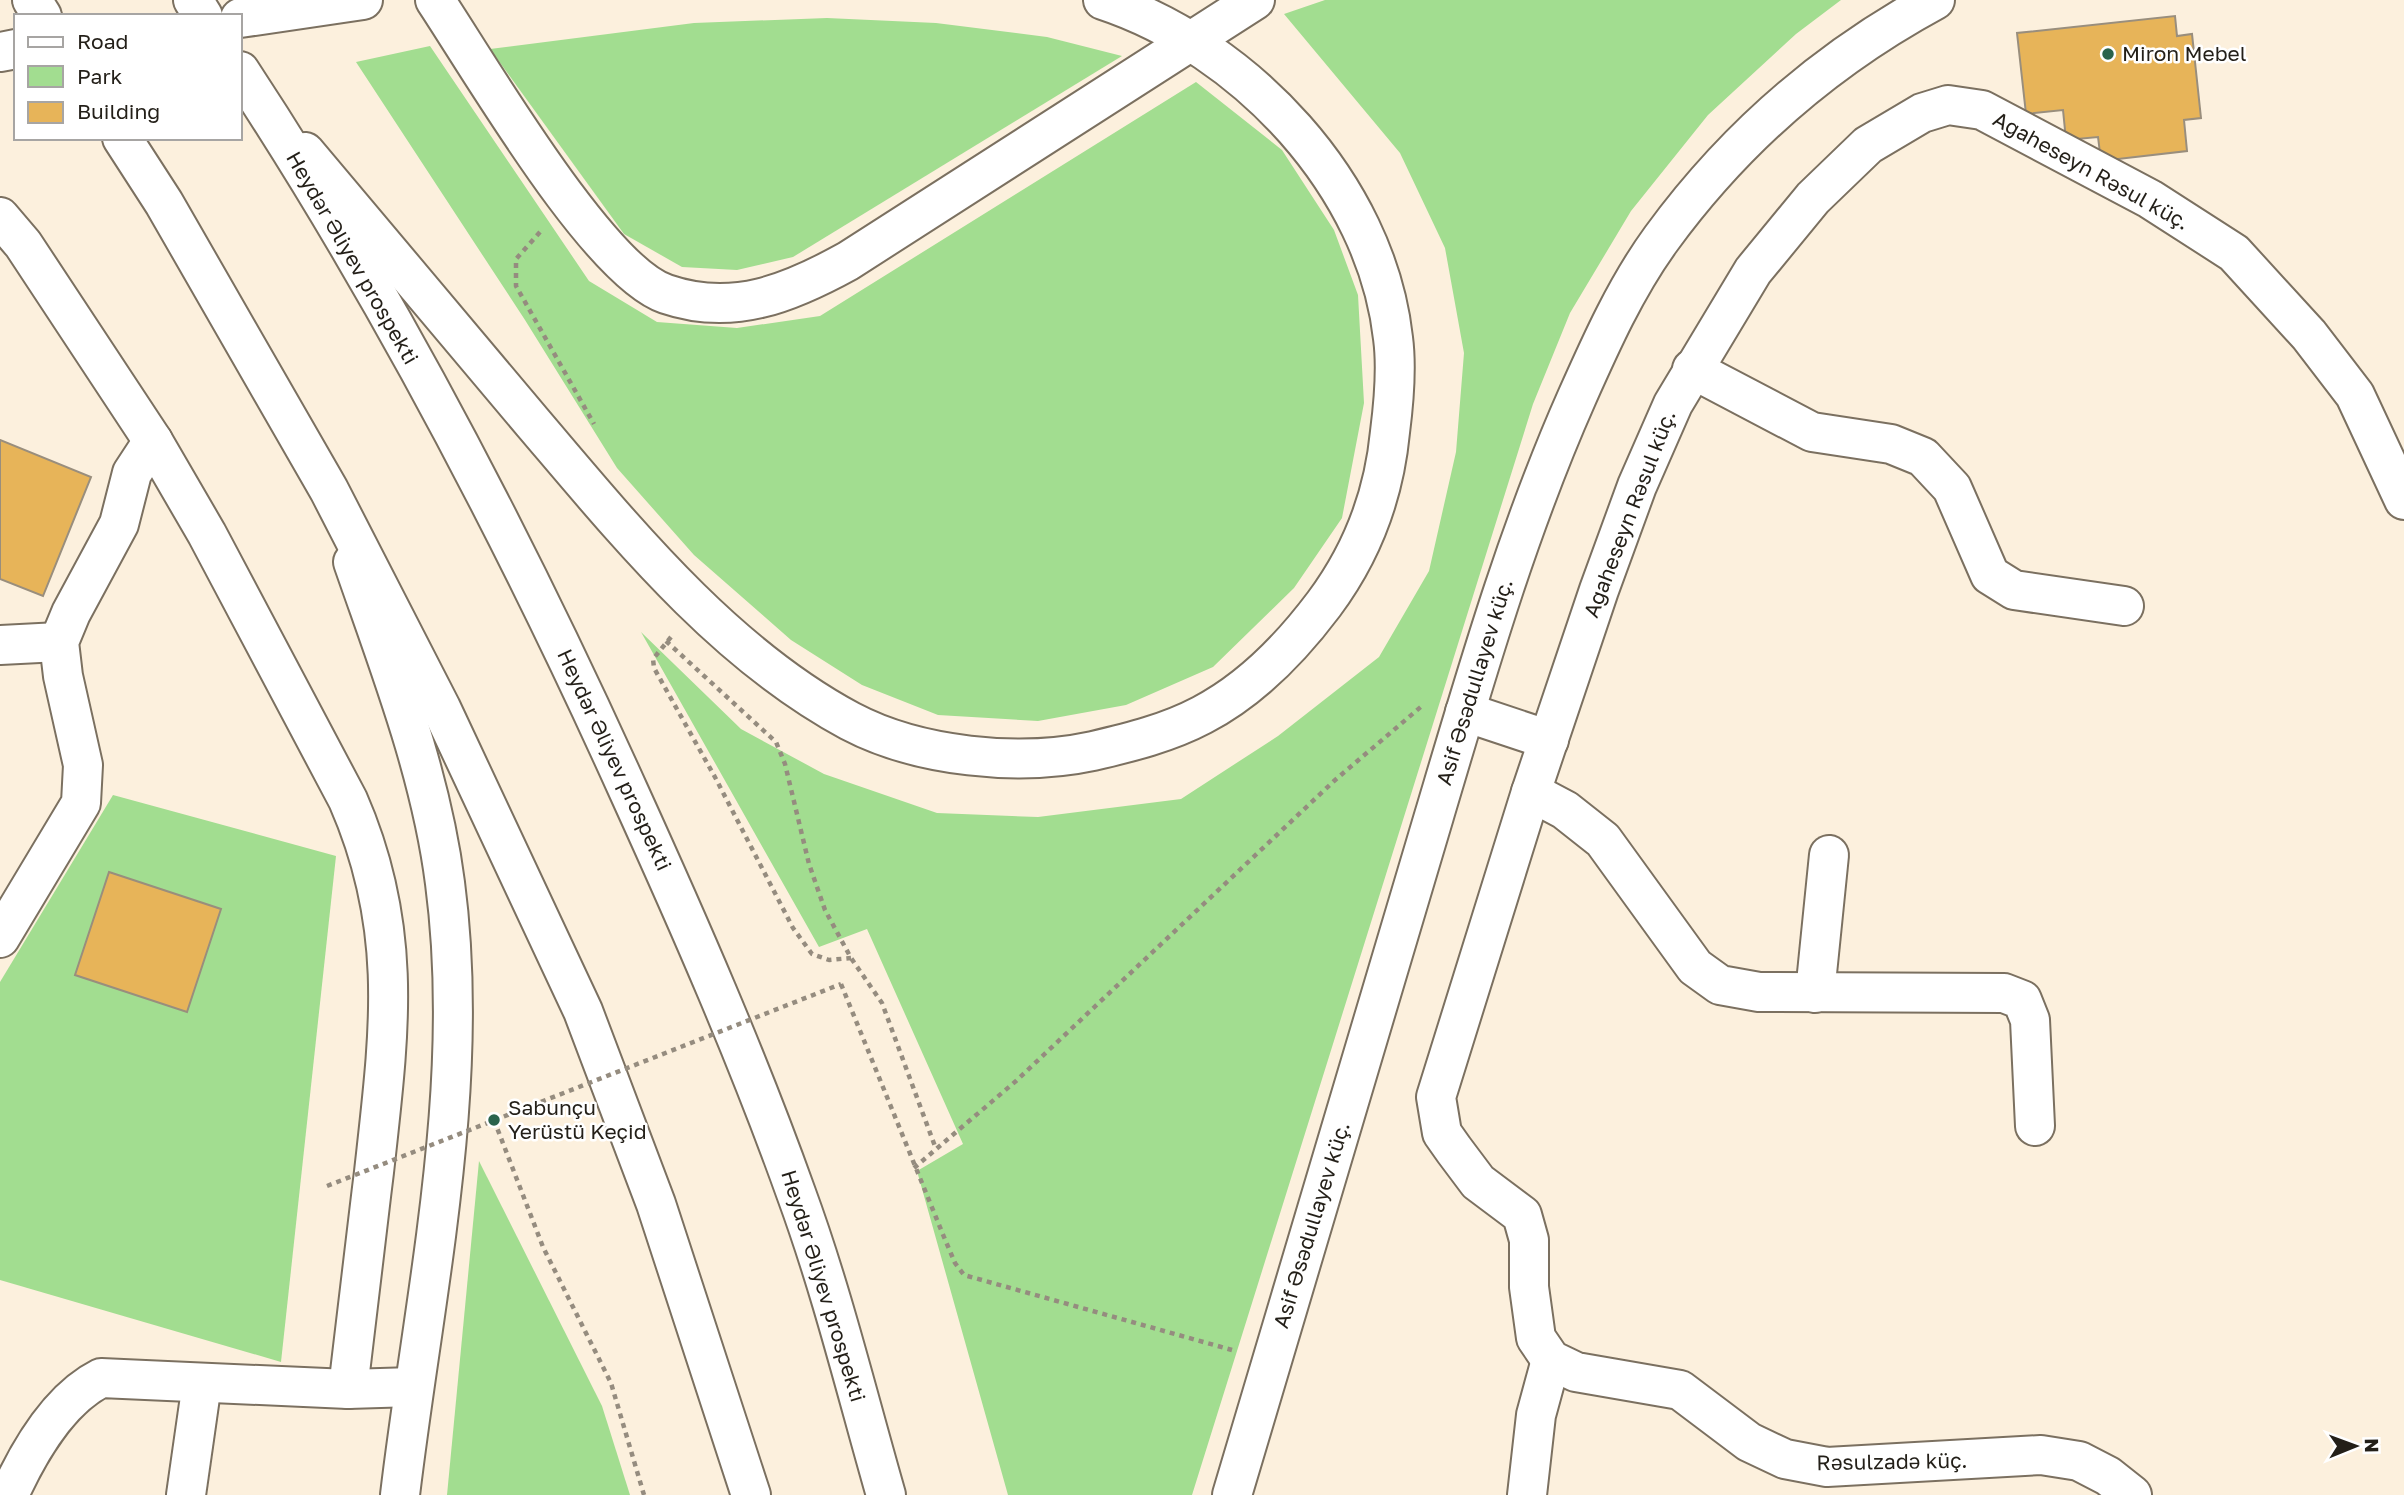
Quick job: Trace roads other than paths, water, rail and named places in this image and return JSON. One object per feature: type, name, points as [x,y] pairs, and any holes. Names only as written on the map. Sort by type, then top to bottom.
[{"type":"main road","points":[[242,18],[363,0]]},
{"type":"main road","points":[[435,0],[570,202],[619,262],[664,294],[703,302],[753,303],[809,283],[848,261],[1255,0]]},
{"type":"main road","points":[[246,80],[620,524],[684,592],[775,674],[853,723],[931,750],[1000,759],[1070,756],[1142,740],[1202,715],[1251,683],[1299,638],[1338,586],[1368,530],[1387,463],[1394,402],[1393,338],[1381,282],[1354,214],[1316,152],[1257,91],[1192,39],[1102,0]]},
{"type":"main road","name":"Asif Əsədullayev küç.","points":[[1232,1495],[1465,712],[1521,537],[1556,444],[1616,314],[1659,242],[1708,180],[1769,115],[1834,62],[1935,0]]},
{"type":"main road","name":"Heydər Əliyev prospekti","points":[[246,80],[458,439],[569,660],[711,973],[819,1261],[886,1495]]},
{"type":"main road","name":"Ağaheseyn Rəsul küç.","points":[[1551,1360],[1536,1338],[1529,1287],[1529,1240],[1522,1215],[1478,1182],[1454,1150],[1442,1133],[1436,1097],[1531,792],[1637,486],[1692,369],[1754,271],[1813,198],[1868,145],[1922,113],[1948,105],[1982,110],[2150,200],[2234,253],[2309,335],[2355,395],[2404,500]]},
{"type":"main road","points":[[123,140],[164,203],[329,490],[441,708],[583,1011],[656,1203],[751,1495]]},
{"type":"main road","points":[[0,217],[23,244],[153,441],[207,534],[348,800],[364,836],[385,921],[390,992],[385,1073],[348,1389]]},
{"type":"main road","points":[[1692,369],[1812,432],[1891,444],[1923,457],[1952,488],[1990,575],[2014,590],[2124,606]]},
{"type":"main road","points":[[0,938],[81,803],[83,765],[63,676],[60,642],[71,613],[119,524],[132,473],[153,441]]},
{"type":"main road","points":[[329,490],[409,731],[432,813],[445,883],[450,953],[450,1095],[440,1203],[400,1495]]},
{"type":"main road","points":[[0,645],[60,642]]},
{"type":"main road","points":[[1465,712],[1549,740]]},
{"type":"main road","points":[[1531,792],[1565,810],[1603,840],[1695,967],[1720,985],[1759,992],[2004,993],[2022,1000],[2030,1020],[2035,1126]]},
{"type":"main road","points":[[1815,993],[1829,855]]},
{"type":"main road","points":[[819,1261],[901,1495]]},
{"type":"main road","points":[[1527,1495],[1536,1415],[1551,1360]]},
{"type":"main road","name":"Rəsulzadə küç.","points":[[1551,1360],[1576,1372],[1680,1390],[1749,1442],[1830,1481],[2041,1455],[2079,1461],[2108,1476],[2132,1495]]},
{"type":"main road","points":[[9,1495],[32,1445],[86,1385],[102,1378],[348,1389],[413,1387]]},
{"type":"main road","points":[[186,1495],[202,1383]]},
{"type":"place","name":"Miron Mebel","points":[[2108,54]]},
{"type":"place","name":"Sabunçu Yerüstü Keçid","points":[[494,1120]]}]
